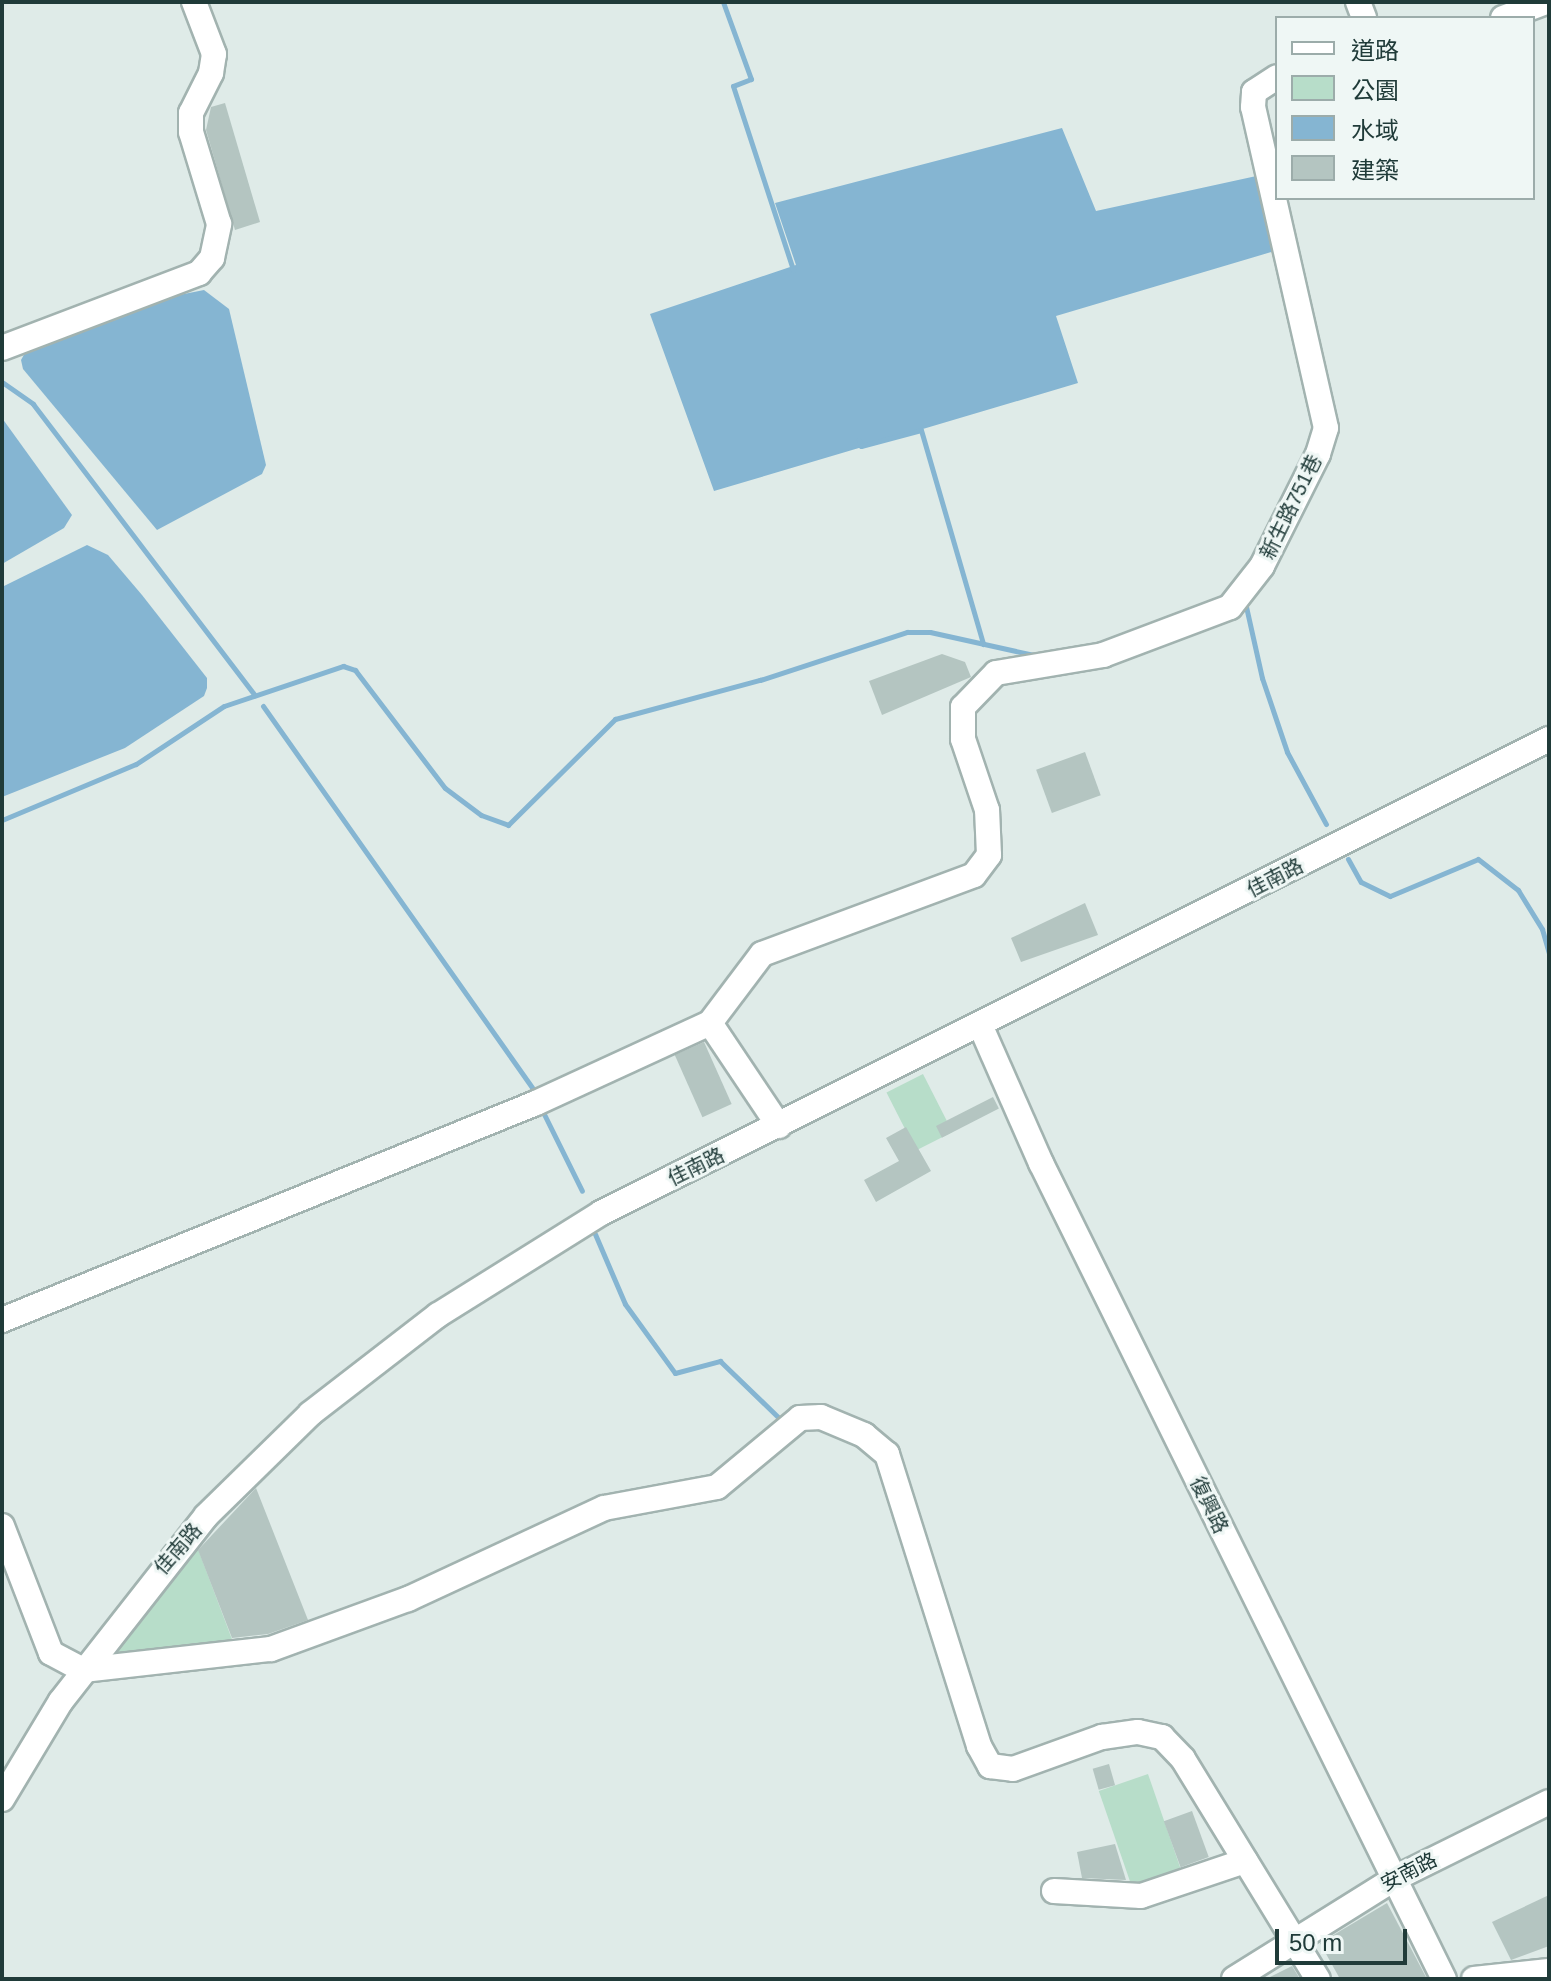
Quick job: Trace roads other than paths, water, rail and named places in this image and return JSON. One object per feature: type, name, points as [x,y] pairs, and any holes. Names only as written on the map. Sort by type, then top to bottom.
[{"type":"street","points":[[2,348],[199,273],[212,258],[219,224],[191,132],[191,113],[211,73],[214,54],[194,2]]},
{"type":"street","points":[[1508,16],[1546,2]]},
{"type":"street","name":"新生路751巷","points":[[710,1023],[762,954],[974,875],[989,855],[987,810],[963,739],[963,707],[996,673],[1103,655],[1230,607],[1262,566],[1318,454],[1326,428],[1253,107],[1254,92],[1275,78]]},
{"type":"street","name":"佳南路","points":[[2,1799],[83,1670],[206,1516],[310,1414],[384,1354],[522,1258],[1549,739]]},
{"type":"street","points":[[2,1320],[536,1103],[710,1023],[779,1126]]},
{"type":"street","name":"復興路","points":[[981,1027],[1041,1163],[1444,1979]]},
{"type":"street","points":[[2,1526],[51,1653],[83,1670],[271,1649],[408,1599],[604,1508],[717,1487],[800,1418],[821,1417],[864,1435],[887,1454],[979,1746],[990,1766],[1013,1769],[1102,1737],[1138,1732],[1162,1737],[1183,1759],[1245,1861],[1296,1936],[1318,1979]]},
{"type":"street","name":"安南路","points":[[1234,1979],[1296,1936],[1394,1879],[1549,1802]]},
{"type":"street","points":[[1054,1891],[1141,1896],[1245,1861]]},
{"type":"street","points":[[1474,1979],[1549,1971]]},
{"type":"water","points":[[1062,128],[1096,211],[1261,175],[1278,250],[1056,316],[1078,383],[714,491],[650,314],[796,265],[775,203]]},
{"type":"water","points":[[204,290],[229,309],[266,465],[262,474],[157,530],[23,369],[21,360],[26,351],[169,297]]},
{"type":"water","points":[[2,418],[72,515],[64,528],[2,564]]},
{"type":"water","points":[[87,545],[108,555],[142,595],[207,678],[207,688],[204,696],[125,748],[2,797],[2,587]]},
{"type":"waterway","points":[[723,2],[751,79],[733,86],[793,270]]},
{"type":"waterway","points":[[2,382],[33,404],[255,695]]},
{"type":"waterway","points":[[859,440],[861,446],[921,430],[983,644]]},
{"type":"waterway","points":[[1245,602],[1262,678],[1287,752],[1326,824]]},
{"type":"waterway","points":[[2,820],[136,764],[224,706],[343,666],[355,670],[445,788],[481,815],[508,825],[615,719],[760,680],[907,632],[930,632],[1038,656]]},
{"type":"waterway","points":[[263,706],[535,1092]]},
{"type":"waterway","points":[[1348,859],[1361,882],[1390,896],[1478,859],[1518,890],[1542,929],[1549,953]]},
{"type":"waterway","points":[[542,1110],[582,1191]]},
{"type":"waterway","points":[[595,1234],[625,1304],[675,1373],[720,1361],[779,1418]]}]
